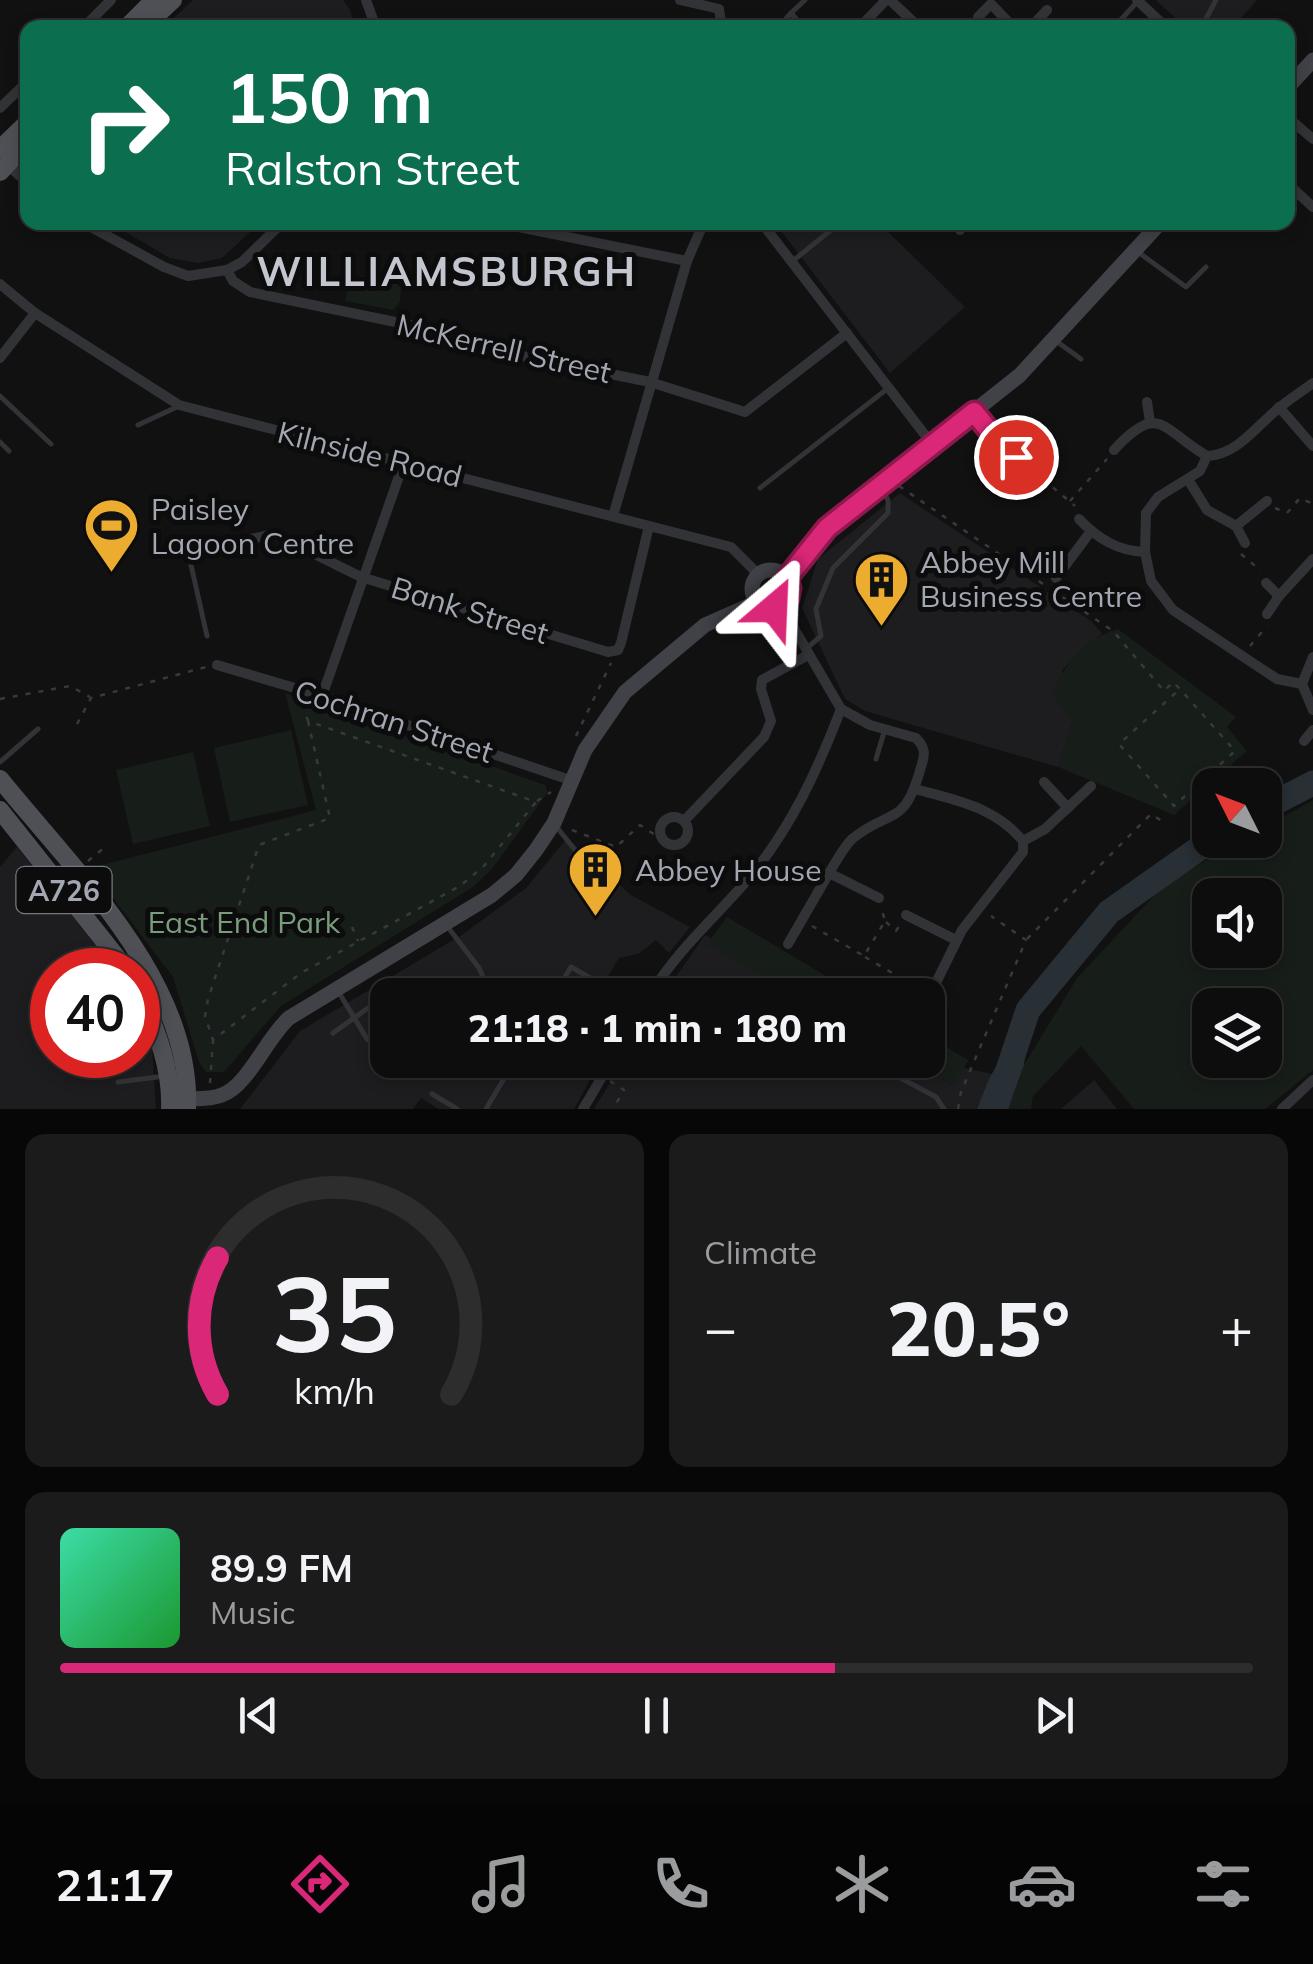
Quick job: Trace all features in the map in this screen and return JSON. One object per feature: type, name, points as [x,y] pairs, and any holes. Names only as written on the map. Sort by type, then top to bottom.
[{"type":"main road","points":[[137,20],[163,2]]},
{"type":"main road","points":[[2,161],[20,134]]},
{"type":"main road","name":"A726","points":[[0,780],[154,976],[178,1036],[179,1104]]},
{"type":"main road","name":"A726","points":[[0,810],[110,948]]},
{"type":"main road","points":[[60,885],[75,872]]},
{"type":"main road","points":[[160,1041],[179,1104]]},
{"type":"street","points":[[90,20],[111,0]]},
{"type":"street","points":[[681,0],[719,9],[721,20]]},
{"type":"street","points":[[867,20],[888,0],[911,20]]},
{"type":"street","points":[[1137,0],[1158,20]]},
{"type":"street","points":[[978,17],[991,4],[1006,20]]},
{"type":"street","points":[[1038,20],[1047,10]]},
{"type":"street","points":[[1295,79],[1313,60]]},
{"type":"street","points":[[0,108],[20,89]]},
{"type":"street","points":[[97,230],[188,276],[227,270],[242,262],[275,230]]},
{"type":"street","points":[[533,230],[688,261]]},
{"type":"street","points":[[613,516],[650,382],[701,230]]},
{"type":"street","points":[[767,230],[932,444]]},
{"type":"street","points":[[787,578],[827,528],[1020,375],[1154,230]]},
{"type":"street","name":"McKerrell Street","points":[[227,270],[232,281],[250,292],[494,343],[518,355],[650,382],[745,412],[847,333]]},
{"type":"street","name":"Kilnside Road","points":[[0,284],[35,312],[180,405],[731,547],[758,575]]},
{"type":"street","points":[[0,358],[35,312]]},
{"type":"street","points":[[1114,450],[1130,433],[1150,422],[1162,423],[1208,456],[1223,454],[1313,383]]},
{"type":"street","points":[[1147,402],[1150,422]]},
{"type":"street","points":[[1279,408],[1313,446]]},
{"type":"street","points":[[974,412],[1000,444],[1032,470]]},
{"type":"street","points":[[1208,456],[1200,471],[1170,488],[1146,513],[1147,570],[1173,610],[1277,679],[1302,684]]},
{"type":"street","points":[[322,696],[404,462]]},
{"type":"street","points":[[1188,481],[1207,510],[1236,526],[1245,543]]},
{"type":"street","points":[[1236,526],[1267,501]]},
{"type":"street","points":[[1080,520],[1123,551],[1145,552]]},
{"type":"street","points":[[618,650],[649,526]]},
{"type":"street","points":[[1056,578],[1091,531]]},
{"type":"street","name":"Bank Street","points":[[213,547],[274,534],[361,577],[608,652],[618,650]]},
{"type":"street","points":[[1267,614],[1313,559]]},
{"type":"street","points":[[774,570],[787,578],[790,594],[781,606],[767,608],[757,602],[752,588],[758,575],[774,570]]},
{"type":"street","points":[[1266,583],[1279,596]]},
{"type":"street","points":[[179,1104],[222,1096],[239,1083],[276,1029],[289,1018],[492,895],[516,876],[554,823],[585,750],[625,692],[705,625],[757,602]]},
{"type":"street","points":[[781,606],[840,709],[922,743],[925,754],[906,807],[892,819],[870,827],[848,842],[788,944]]},
{"type":"street","points":[[684,821],[764,737],[771,721],[762,680],[807,652]]},
{"type":"street","points":[[1313,657],[1302,684],[1313,710]]},
{"type":"street","name":"Cochran Street","points":[[217,664],[570,780]]},
{"type":"street","points":[[660,978],[749,878],[784,832],[816,776],[840,709]]},
{"type":"street","points":[[1304,740],[1313,730]]},
{"type":"street","points":[[1044,782],[1068,808]]},
{"type":"street","points":[[1023,841],[1046,828],[1091,786]]},
{"type":"street","points":[[915,788],[983,808],[1006,822],[1023,841],[1024,852],[978,906],[938,978]]},
{"type":"street","points":[[671,818],[684,821],[688,828],[685,841],[677,845],[664,841],[664,822],[671,818]]},
{"type":"street","points":[[829,873],[879,898]]},
{"type":"street","points":[[906,915],[956,940]]},
{"type":"street","points":[[583,1109],[601,1078]]},
{"type":"street","points":[[1282,1109],[1313,1080]]},
{"type":"lane","points":[[785,20],[804,0]]},
{"type":"lane","points":[[1120,20],[1137,0]]},
{"type":"lane","points":[[791,14],[797,20]]},
{"type":"lane","points":[[792,262],[831,230]]},
{"type":"lane","points":[[1136,250],[1186,287],[1206,267]]},
{"type":"lane","points":[[1054,339],[1081,359]]},
{"type":"lane","points":[[760,488],[889,388]]},
{"type":"lane","points":[[0,396],[50,444]]},
{"type":"lane","points":[[138,425],[180,405]]},
{"type":"lane","points":[[0,442],[10,451]]},
{"type":"lane","points":[[807,652],[820,636],[816,609],[832,568],[888,513],[884,482]]},
{"type":"lane","points":[[207,636],[189,556],[213,547]]},
{"type":"lane","points":[[0,762],[38,729]]},
{"type":"lane","points":[[876,759],[885,729]]},
{"type":"lane","points":[[554,823],[608,891]]},
{"type":"lane","points":[[445,924],[483,978]]},
{"type":"lane","points":[[564,978],[571,967],[590,978]]},
{"type":"lane","points":[[337,988],[370,1041]]},
{"type":"lane","points":[[333,1032],[370,1006]]},
{"type":"lane","points":[[118,1082],[168,1076]]},
{"type":"lane","points":[[486,1109],[505,1078]]},
{"type":"lane","points":[[901,1078],[936,1097],[944,1109]]},
{"type":"lane","points":[[432,1094],[457,1109]]},
{"type":"path","points":[[1032,470],[1070,501],[1114,450]]},
{"type":"path","points":[[884,482],[1112,631],[1164,690],[1173,682],[1180,689],[1235,750],[1174,806],[1119,744],[1180,689]]},
{"type":"path","points":[[1267,501],[1287,513],[1300,498],[1313,504]]},
{"type":"path","points":[[1245,543],[1241,554],[1266,576],[1266,583]]},
{"type":"path","points":[[1242,655],[1273,620],[1267,614]]},
{"type":"path","points":[[585,750],[575,735],[618,650]]},
{"type":"path","points":[[0,700],[70,686],[91,698],[217,664]]},
{"type":"path","points":[[209,1097],[213,1040],[206,1016],[208,999],[259,845],[330,818],[308,721],[308,703],[322,696]]},
{"type":"path","points":[[77,724],[91,698]]},
{"type":"path","points":[[213,1040],[301,972],[460,886],[484,866],[536,802],[308,721]]},
{"type":"path","points":[[958,1109],[960,1092],[1026,940],[1151,814],[1165,823]]},
{"type":"path","points":[[554,823],[616,847],[640,825],[664,841]]},
{"type":"path","points":[[75,872],[105,846]]},
{"type":"path","points":[[879,898],[884,921],[896,930],[906,915]]},
{"type":"path","points":[[978,906],[1026,940]]},
{"type":"path","points":[[802,920],[899,978]]},
{"type":"path","points":[[864,956],[884,921]]},
{"type":"path","points":[[352,928],[359,942]]},
{"type":"path","points":[[605,1078],[624,1090],[613,1109]]},
{"type":"shaded area","points":[[193,0],[343,0],[353,20],[172,20]]},
{"type":"shaded area","points":[[1156,0],[1257,0],[1239,20],[1177,20]]},
{"type":"shaded area","points":[[122,230],[252,230],[222,258],[198,263],[170,258]]},
{"type":"shaded area","points":[[780,230],[886,230],[965,307],[890,373]]},
{"type":"shaded area","points":[[900,493],[1091,621],[1102,633],[1062,670],[1073,720],[1058,767],[865,711],[845,699],[802,608],[818,559]]},
{"type":"shaded area","points":[[567,838],[631,895],[690,927],[669,953],[656,940],[638,954],[619,958],[607,978],[389,978],[460,936],[526,888]]},
{"type":"shaded area","points":[[17,847],[97,948],[30,948],[30,1078],[154,1078],[156,1109],[0,1109],[0,867]]},
{"type":"shaded area","points":[[705,935],[785,978],[675,978]]},
{"type":"shaded area","points":[[370,989],[370,1078],[591,1078],[574,1109],[438,1109],[421,1098],[413,1109],[240,1109],[300,1031]]},
{"type":"shaded area","points":[[1028,1010],[1024,1065],[1008,1109],[977,1109],[989,1079]]},
{"type":"shaded area","points":[[945,1064],[992,1074],[977,1109],[594,1109],[613,1078],[945,1078]]},
{"type":"shaded area","points":[[1094,1080],[1117,1109],[1061,1109]]},
{"type":"green space","points":[[362,275],[381,285],[393,281],[401,288],[400,302],[393,310],[345,301],[350,282]]},
{"type":"green space","points":[[1118,629],[1236,717],[1227,727],[1247,751],[1228,768],[1192,768],[1192,799],[1174,815],[1058,767],[1073,720],[1052,696],[1069,664],[1106,633]]},
{"type":"green space","name":"East End Park","points":[[285,693],[545,785],[548,792],[492,869],[473,887],[281,1006],[224,1072],[206,1072],[199,1062],[173,977],[160,960],[160,948],[151,948],[90,868],[316,810]]},
{"type":"green space","points":[[291,730],[308,805],[230,822],[214,748]]},
{"type":"green space","points":[[193,752],[210,826],[133,844],[116,770]]},
{"type":"green space","points":[[1313,800],[1313,1070],[1265,1109],[1134,1109],[1081,1046],[1033,1096],[1031,1109],[1008,1109],[1024,1065],[1077,978],[1165,884],[1210,858],[1282,858],[1282,817]]},
{"type":"green space","points":[[727,917],[829,978],[766,978],[707,944]]},
{"type":"green space","points":[[945,1046],[968,1060],[955,1087],[939,1078],[945,1078]]},
{"type":"waterway","points":[[1282,799],[1313,783]]},
{"type":"waterway","points":[[995,1109],[1028,1010],[1109,912],[1192,853]]},
{"type":"place","name":"Paisley Lagoon Centre","points":[[112,575]]},
{"type":"place","name":"Abbey Mill Business Centre","points":[[881,628]]},
{"type":"place","name":"Abbey House","points":[[596,919]]},
{"type":"district","name":"WILLIAMSBURGH","points":[[447,271]]},
{"type":"route","points":[[774,608],[788,598],[787,578],[827,528],[974,412],[1016,457]]}]
